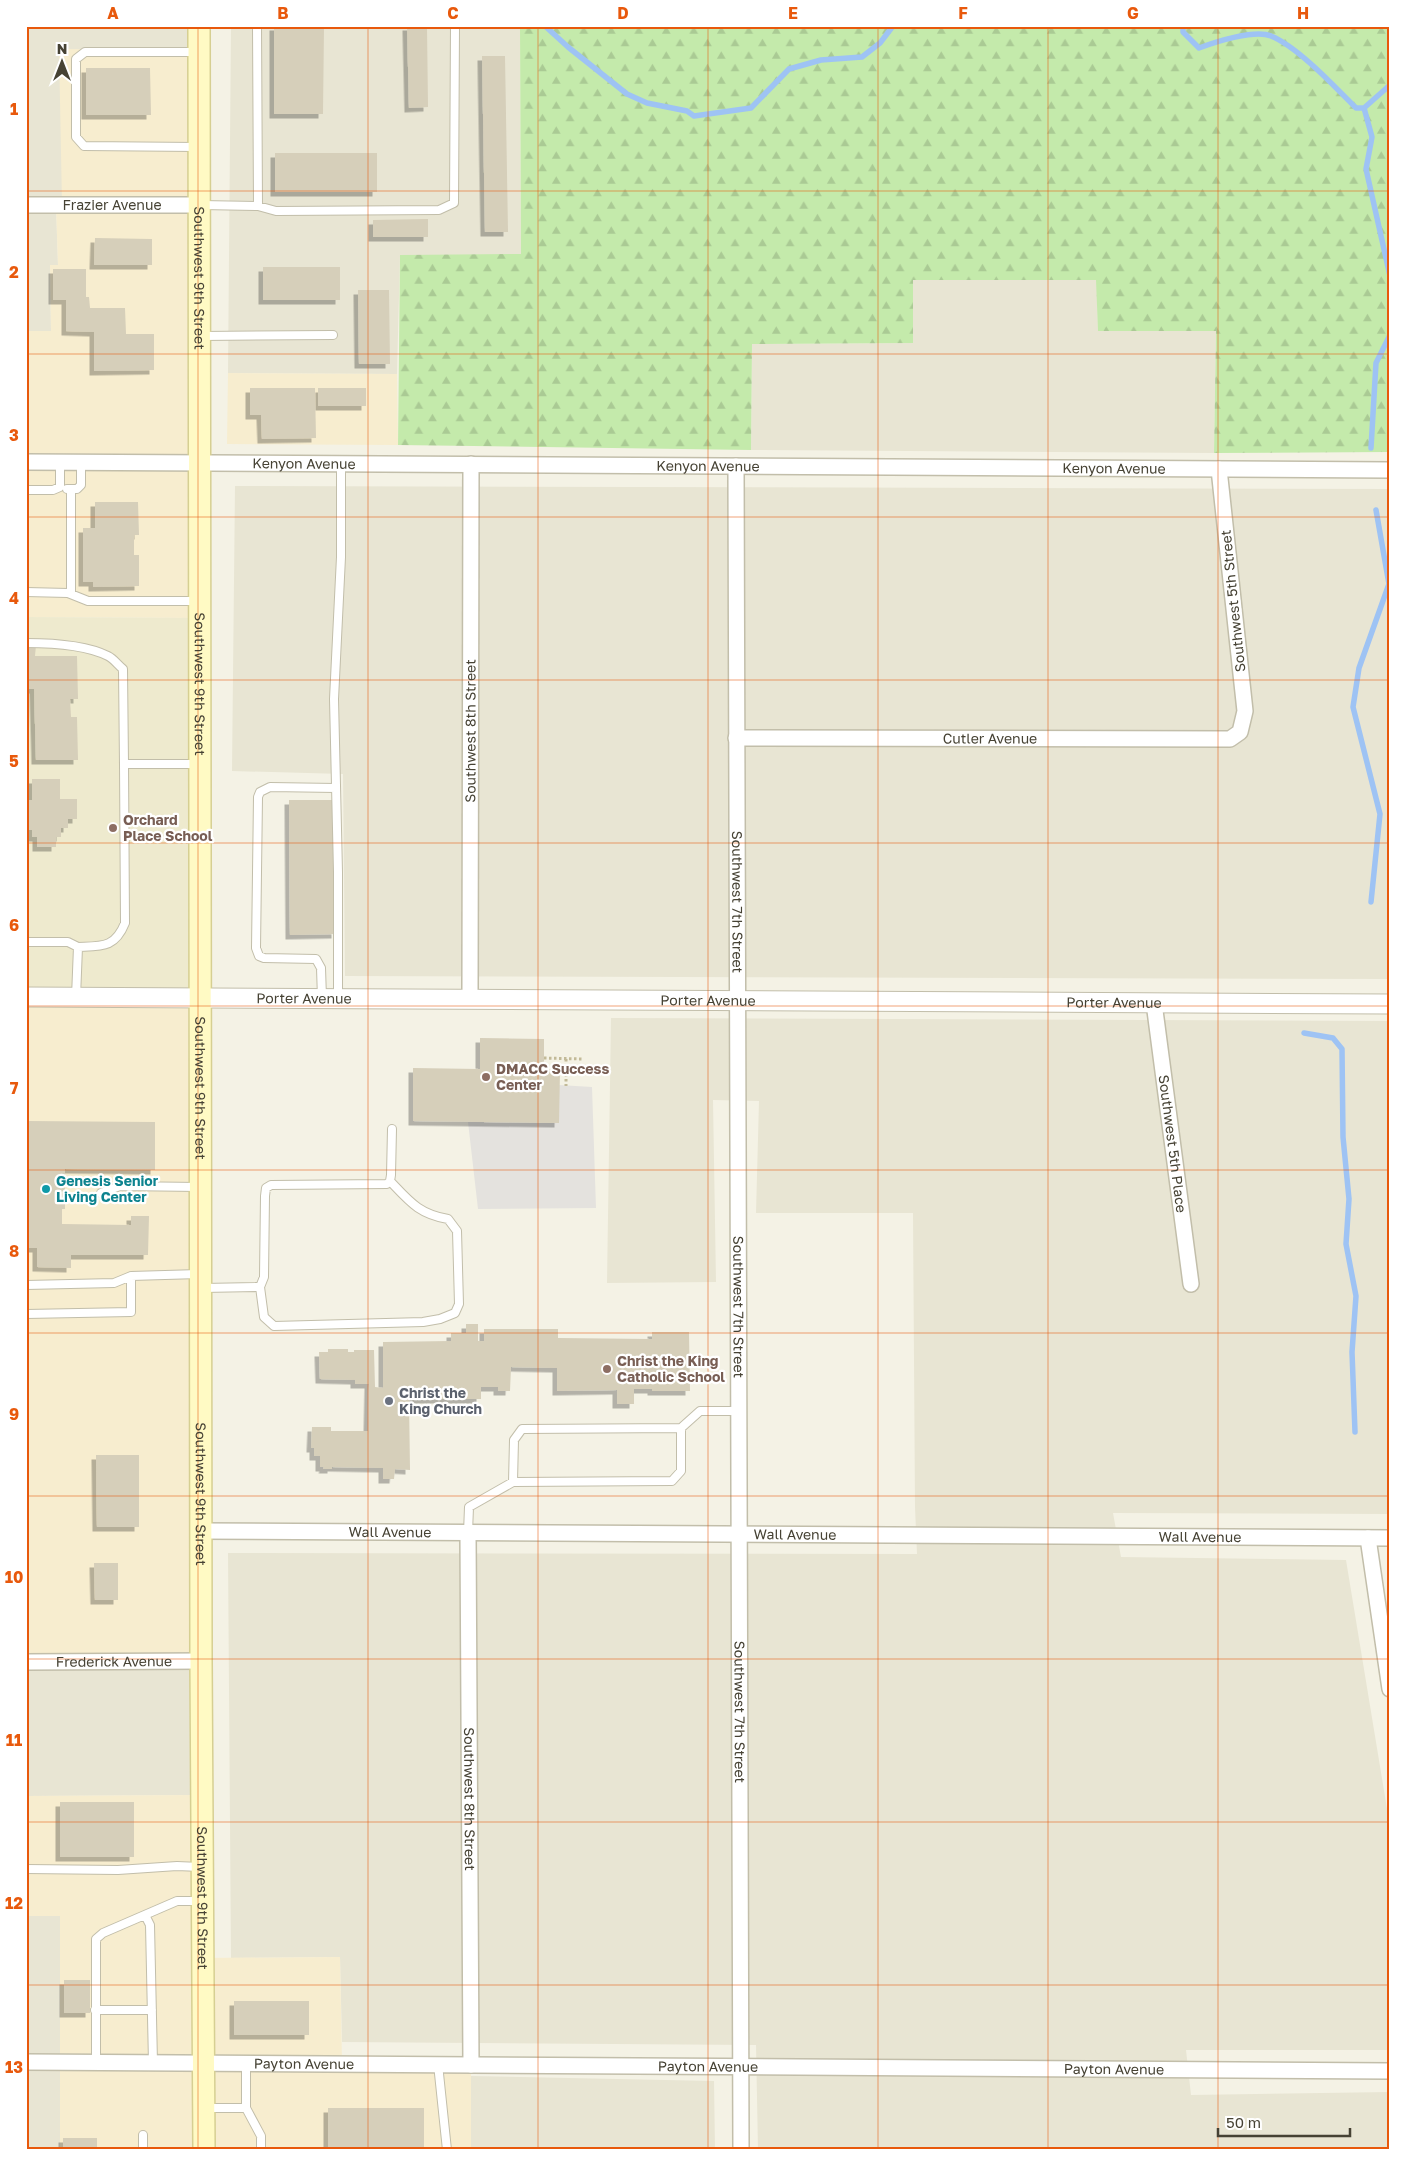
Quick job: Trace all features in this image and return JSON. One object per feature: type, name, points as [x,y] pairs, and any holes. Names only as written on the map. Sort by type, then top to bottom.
[{"type":"main road","name":"Southwest 9th Street","points":[[199,26],[201,1662],[204,2150]]},
{"type":"street","name":"Frazier Avenue","points":[[26,205],[199,205]]},
{"type":"street","name":"Kenyon Avenue","points":[[26,462],[1390,470]]},
{"type":"street","name":"Southwest 8th Street","points":[[470,999],[472,464]]},
{"type":"street","name":"Southwest 7th Street","points":[[736,466],[741,2150]]},
{"type":"street","name":"Southwest 5th Street","points":[[1219,469],[1245,711],[1240,732]]},
{"type":"street","name":"Cutler Avenue","points":[[736,738],[1220,740],[1230,739],[1240,732]]},
{"type":"street","name":"Porter Avenue","points":[[26,997],[1390,1004]]},
{"type":"street","name":"Southwest 5th Place","points":[[1154,1003],[1191,1284]]},
{"type":"street","name":"Wall Avenue","points":[[201,1531],[1390,1538]]},
{"type":"street","name":"Southwest 8th Street","points":[[468,1533],[471,2065]]},
{"type":"street","points":[[1368,1538],[1390,1690]]},
{"type":"street","name":"Frederick Avenue","points":[[26,1662],[201,1662]]},
{"type":"street","name":"Payton Avenue","points":[[26,2062],[1390,2071]]},
{"type":"lane","points":[[257,26],[258,206]]},
{"type":"lane","points":[[199,205],[258,206],[276,211],[439,210],[454,203],[455,26]]},
{"type":"lane","points":[[199,52],[85,52],[76,59],[76,137],[84,146],[199,147]]},
{"type":"lane","points":[[199,336],[333,335]]},
{"type":"lane","points":[[60,462],[60,487]]},
{"type":"lane","points":[[26,490],[53,490],[60,487],[71,490],[82,485],[82,462]]},
{"type":"lane","points":[[330,998],[336,788],[334,698],[340,575],[341,463]]},
{"type":"lane","points":[[71,490],[71,594]]},
{"type":"lane","points":[[26,592],[71,594],[88,601],[200,601]]},
{"type":"lane","points":[[26,643],[51,643],[91,650],[109,657],[123,669],[125,922],[121,933],[113,942],[104,946],[78,947],[68,942],[26,942]]},
{"type":"lane","points":[[124,764],[200,764]]},
{"type":"lane","points":[[330,998],[321,968],[316,959],[264,958],[259,956],[256,948],[258,797],[260,792],[270,787],[336,788]]},
{"type":"lane","points":[[76,997],[78,947]]},
{"type":"lane","points":[[390,1181],[388,1184],[380,1185],[271,1185],[266,1188],[264,1277],[260,1287],[264,1316],[274,1326],[423,1322],[440,1319],[455,1313],[459,1304],[457,1231],[448,1219],[432,1216],[418,1209],[390,1181],[392,1128]]},
{"type":"lane","points":[[101,1194],[120,1186],[200,1187]]},
{"type":"lane","points":[[26,1285],[114,1283],[131,1276],[260,1287]]},
{"type":"lane","points":[[26,1314],[131,1312],[131,1276]]},
{"type":"lane","points":[[513,1482],[514,1440],[522,1429],[681,1428],[700,1411],[738,1411]]},
{"type":"lane","points":[[468,1533],[470,1507],[513,1482],[672,1481],[681,1471],[681,1428]]},
{"type":"lane","points":[[26,1869],[118,1870],[178,1866],[202,1867]]},
{"type":"lane","points":[[96,2062],[96,1940],[103,1933],[178,1900],[202,1900]]},
{"type":"lane","points":[[145,1915],[150,1925],[153,2062]]},
{"type":"lane","points":[[95,2010],[152,2010]]},
{"type":"lane","points":[[246,2063],[246,2108],[261,2136],[261,2150]]},
{"type":"lane","points":[[438,2064],[447,2150]]},
{"type":"lane","points":[[204,2108],[246,2108]]},
{"type":"lane","points":[[143,2134],[143,2150]]},
{"type":"path","points":[[544,1058],[583,1060]]},
{"type":"path","points":[[566,1059],[566,1086]]},
{"type":"shaded area","points":[[26,26],[199,26],[199,50],[62,205],[56,205],[58,265],[50,265],[51,331],[26,331]]},
{"type":"shaded area","points":[[231,26],[517,26],[520,28],[521,255],[400,255],[397,374],[228,373]]},
{"type":"shaded area","points":[[59,49],[199,50],[200,618],[26,617],[26,331],[51,331],[50,265],[58,265],[56,205],[62,204]]},
{"type":"shaded area","points":[[913,280],[1097,280],[1098,331],[1216,331],[1214,453],[751,450],[752,344],[913,343]]},
{"type":"shaded area","points":[[228,373],[397,374],[398,445],[227,444]]},
{"type":"shaded area","points":[[235,486],[1390,489],[1390,979],[345,976],[343,774],[232,771]]},
{"type":"shaded area","name":"Orchard Place School","points":[[26,617],[200,618],[200,998],[26,997]]},
{"type":"shaded area","points":[[26,997],[200,998],[201,1661],[29,1662],[26,1531]]},
{"type":"shaded area","points":[[611,1018],[1390,1021],[1390,1514],[1113,1513],[1121,1557],[1346,1560],[1390,1827],[1390,2050],[1186,2050],[1191,2095],[1390,2092],[1390,2150],[758,2150],[756,2045],[342,2042],[340,1957],[231,1958],[228,1553],[917,1554],[913,1213],[756,1213],[759,1101],[713,1100],[716,1282],[607,1283]]},
{"type":"shaded area","points":[[559,1085],[592,1087],[596,1208],[478,1209],[468,1122],[559,1123]]},
{"type":"shaded area","points":[[26,1531],[201,1661],[202,1795],[26,1796]]},
{"type":"shaded area","points":[[202,1795],[203,1958],[340,1957],[342,2064],[471,2065],[471,2150],[60,2150],[60,1916],[26,1916],[26,1796]]},
{"type":"shaded area","points":[[26,1916],[60,1916],[60,2150],[26,2150]]},
{"type":"shaded area","points":[[471,2076],[714,2081],[715,2150],[471,2150]]},
{"type":"green space","points":[[517,26],[1390,26],[1390,452],[1214,453],[1216,331],[1098,331],[1096,280],[913,280],[913,343],[752,344],[751,450],[398,445],[400,255],[521,254],[520,28]]},
{"type":"building","points":[[274,26],[324,26],[323,114],[274,114]]},
{"type":"building","points":[[407,26],[427,26],[428,107],[409,108]]},
{"type":"building","points":[[482,56],[505,56],[508,232],[485,232]]},
{"type":"building","points":[[86,68],[150,68],[151,115],[86,115]]},
{"type":"building","points":[[275,153],[377,153],[377,192],[275,192]]},
{"type":"building","points":[[428,219],[428,237],[373,237],[373,220]]},
{"type":"building","points":[[95,238],[152,239],[152,265],[94,265]]},
{"type":"building","points":[[263,267],[340,267],[340,300],[263,300]]},
{"type":"building","points":[[53,269],[86,269],[86,297],[89,297],[90,308],[125,308],[126,334],[154,334],[154,370],[94,371],[94,332],[66,331],[66,300],[53,300]]},
{"type":"building","points":[[358,290],[389,290],[390,364],[359,364]]},
{"type":"building","points":[[250,388],[315,388],[316,438],[262,439],[261,415],[250,415]]},
{"type":"building","points":[[318,388],[366,388],[366,406],[318,406]]},
{"type":"building","points":[[95,502],[138,502],[139,535],[134,535],[134,555],[139,555],[139,586],[93,587],[93,582],[83,582],[83,528],[95,528]]},
{"type":"building","points":[[26,645],[36,645],[35,656],[77,656],[78,699],[70,699],[71,717],[77,717],[78,760],[36,760],[34,689],[26,689]]},
{"type":"building","points":[[32,779],[60,779],[60,799],[77,799],[77,819],[68,819],[68,828],[61,828],[61,837],[56,837],[56,847],[37,847],[37,837],[32,837],[32,830],[26,830],[26,800],[32,800]]},
{"type":"building","points":[[289,800],[335,800],[336,934],[290,935]]},
{"type":"building","name":"DMACC Success Center","points":[[480,1038],[544,1039],[544,1069],[560,1070],[559,1123],[413,1121],[413,1068],[480,1069]]},
{"type":"building","name":"Genesis Senior Living Center","points":[[26,1121],[155,1122],[155,1170],[65,1169],[65,1209],[62,1209],[62,1224],[131,1225],[131,1216],[149,1216],[148,1255],[71,1255],[71,1268],[37,1267],[37,1248],[26,1248]]},
{"type":"building","name":"Christ the King Church","points":[[466,1324],[478,1324],[478,1341],[484,1341],[484,1329],[558,1329],[558,1338],[652,1339],[652,1332],[689,1332],[690,1391],[634,1389],[634,1404],[617,1404],[617,1390],[557,1391],[557,1368],[511,1367],[510,1391],[498,1391],[498,1387],[481,1387],[481,1399],[409,1399],[410,1470],[395,1469],[394,1479],[383,1479],[383,1468],[332,1467],[332,1469],[323,1469],[324,1467],[320,1467],[320,1456],[314,1456],[314,1448],[311,1448],[312,1427],[331,1427],[331,1431],[368,1431],[369,1384],[355,1384],[355,1380],[320,1379],[319,1352],[328,1352],[328,1349],[348,1349],[348,1352],[354,1352],[354,1350],[374,1350],[375,1387],[383,1388],[383,1342],[451,1341],[451,1333],[466,1333]]},
{"type":"building","points":[[96,1455],[139,1455],[139,1527],[97,1527]]},
{"type":"building","points":[[94,1563],[118,1563],[118,1600],[95,1600]]},
{"type":"building","points":[[60,1802],[134,1802],[134,1857],[60,1857]]},
{"type":"building","points":[[64,1980],[90,1980],[90,2013],[64,2013]]},
{"type":"building","points":[[234,2001],[309,2001],[309,2035],[234,2035]]},
{"type":"building","points":[[328,2108],[424,2108],[424,2150],[328,2150]]},
{"type":"building","points":[[63,2138],[97,2138],[97,2150],[63,2150]]},
{"type":"waterway","points":[[545,26],[627,94],[647,103],[687,111],[694,116],[751,108],[789,69],[821,60],[862,57],[880,43],[893,26]]},
{"type":"waterway","points":[[1183,26],[1183,32],[1199,48],[1255,34],[1264,34],[1282,41],[1304,58],[1356,108],[1364,108],[1390,85]]},
{"type":"waterway","points":[[1364,108],[1372,137],[1366,169],[1390,276]]},
{"type":"waterway","points":[[1371,448],[1376,363],[1390,335]]},
{"type":"waterway","points":[[1371,902],[1380,814],[1353,707],[1359,668],[1389,584],[1376,510]]},
{"type":"waterway","points":[[1304,1033],[1333,1038],[1342,1049],[1343,1137],[1349,1199],[1346,1244],[1356,1296],[1352,1352],[1355,1432]]},
{"type":"place","name":"Orchard Place School","points":[[113,828]]},
{"type":"place","name":"DMACC Success Center","points":[[486,1077]]},
{"type":"place","name":"Genesis Senior Living Center","points":[[46,1189]]},
{"type":"place","name":"Christ the King Catholic School","points":[[607,1369]]},
{"type":"place","name":"Christ the King Church","points":[[389,1401]]}]
